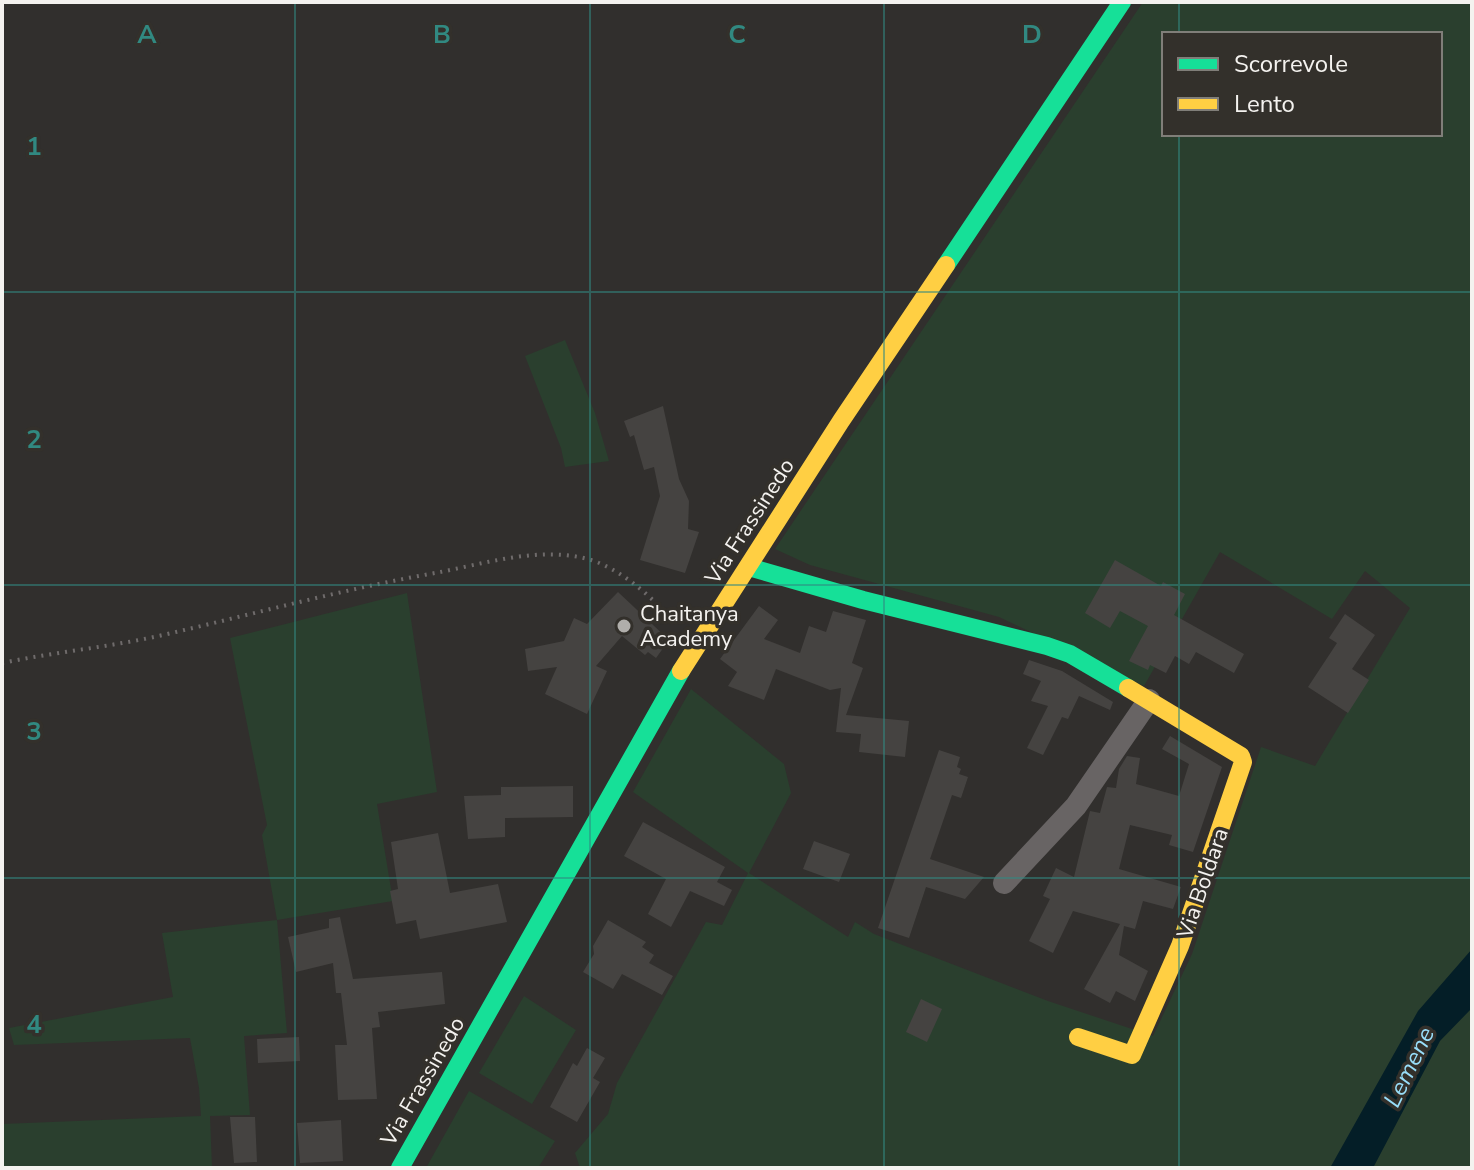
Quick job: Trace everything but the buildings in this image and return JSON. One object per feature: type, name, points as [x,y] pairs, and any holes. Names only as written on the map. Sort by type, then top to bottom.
[{"type":"street","name":"Via Frassinedo","points":[[400,1168],[696,644],[749,567],[841,421],[1122,2]]},
{"type":"street","name":"Via Boldara","points":[[749,567],[879,604],[1023,637],[1070,654],[1237,751],[1243,762],[1180,946],[1132,1055],[1078,1037]]},
{"type":"street","points":[[1004,883],[1076,806],[1149,700]]},
{"type":"path","points":[[2,663],[159,636],[420,574],[499,560],[551,555],[591,560],[624,577],[660,606],[696,644]]},
{"type":"green space","points":[[1143,2],[1472,2],[1472,1168],[580,1168],[575,1153],[608,1114],[617,1083],[706,922],[722,925],[748,873],[633,792],[691,689],[784,764],[791,793],[749,873],[848,937],[855,922],[874,934],[1048,1001],[1153,1036],[1192,954],[1261,747],[1315,766],[1410,608],[1365,571],[1332,619],[1220,552],[1144,686],[999,617],[810,565],[775,549]]},
{"type":"green space","points":[[565,340],[595,413],[609,461],[565,467],[561,448],[525,356]]},
{"type":"green space","points":[[407,593],[437,792],[377,804],[393,901],[277,920],[262,835],[267,825],[230,638]]},
{"type":"green space","points":[[277,920],[287,1033],[244,1036],[250,1115],[210,1116],[212,1168],[2,1168],[2,1124],[201,1116],[190,1038],[14,1045],[9,1028],[173,997],[162,933]]},
{"type":"green space","points":[[524,996],[576,1030],[532,1104],[479,1073]]},
{"type":"green space","points":[[469,1091],[555,1141],[538,1168],[426,1168]]},
{"type":"water","name":"Lemene","points":[[1472,949],[1472,1008],[1440,1041],[1373,1168],[1330,1168],[1418,1011]]},
{"type":"traffic: fast","points":[[946,265],[1122,2]]},
{"type":"traffic: fast","points":[[749,567],[863,600],[1047,646],[1070,654],[1128,688]]},
{"type":"traffic: fast","points":[[400,1168],[681,671]]},
{"type":"traffic: slow","points":[[681,671],[841,421],[946,265]]},
{"type":"traffic: slow","points":[[1078,1037],[1132,1055],[1180,946],[1243,762],[1241,756],[1128,688]]},
{"type":"place","name":"Chaitanya Academy","points":[[624,626]]}]
